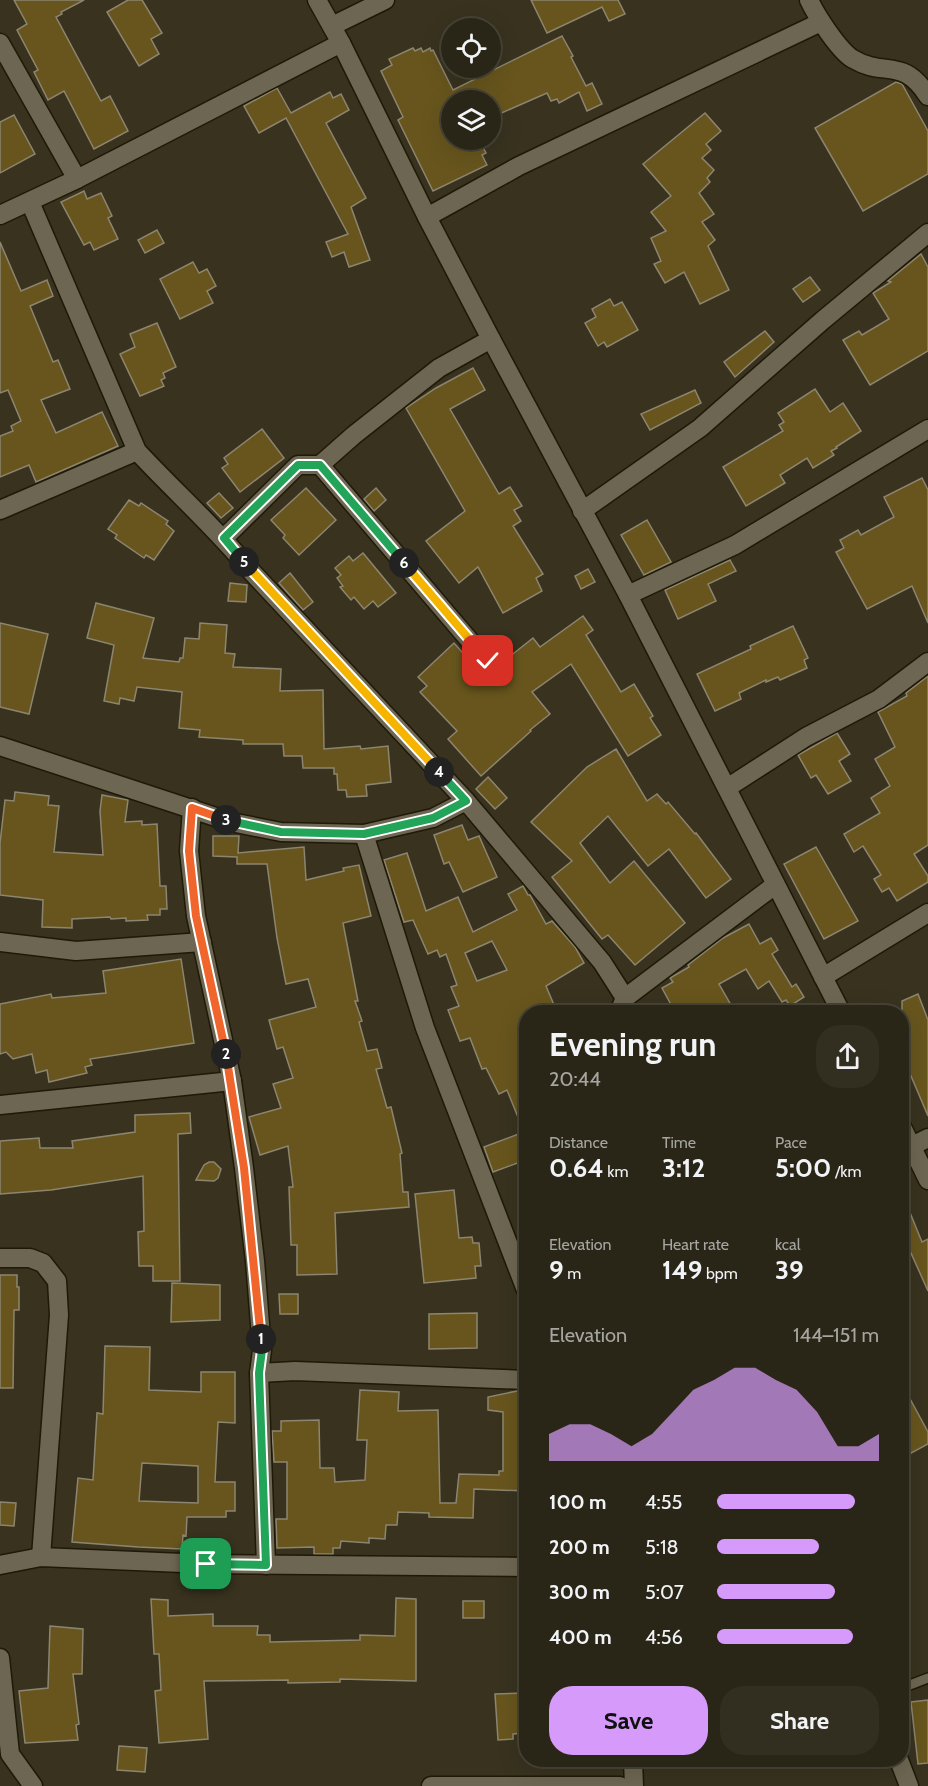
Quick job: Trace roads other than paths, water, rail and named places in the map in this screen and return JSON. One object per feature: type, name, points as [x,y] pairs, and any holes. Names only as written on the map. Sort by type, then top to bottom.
[{"type":"street","points":[[317,0],[341,43],[427,217],[628,595],[837,1005]]},
{"type":"street","points":[[332,26],[385,0]]},
{"type":"street","points":[[813,2],[821,22],[850,57],[864,65],[903,70],[919,82],[928,96]]},
{"type":"street","points":[[427,217],[519,166],[821,22]]},
{"type":"street","points":[[0,43],[77,179]]},
{"type":"street","points":[[0,215],[77,179],[341,43]]},
{"type":"street","points":[[30,202],[137,451],[224,538],[251,571],[466,801],[602,962],[622,1005],[775,885]]},
{"type":"street","points":[[582,511],[700,428],[823,320],[928,233]]},
{"type":"street","points":[[224,538],[298,465],[320,465],[439,368],[491,339]]},
{"type":"street","points":[[628,595],[735,545],[928,429]]},
{"type":"street","points":[[0,510],[137,451]]},
{"type":"street","points":[[320,465],[488,661]]},
{"type":"street","points":[[727,788],[806,737],[879,699],[928,662]]},
{"type":"street","points":[[0,746],[231,822],[281,832],[364,834],[433,818],[466,801]]},
{"type":"street","points":[[192,808],[189,851],[196,916],[232,1081],[255,1261],[262,1350],[259,1373],[266,1565]]},
{"type":"street","points":[[364,834],[425,1028],[519,1272]]},
{"type":"street","points":[[823,977],[928,913]]},
{"type":"street","points":[[0,942],[75,951],[202,942]]},
{"type":"street","points":[[0,1105],[232,1081]]},
{"type":"street","points":[[912,1146],[928,1138]]},
{"type":"street","points":[[909,1140],[928,1180]]},
{"type":"street","points":[[0,1258],[30,1258],[43,1263],[57,1281],[58,1315],[41,1557]]},
{"type":"street","points":[[259,1373],[295,1371],[519,1380]]},
{"type":"street","points":[[0,1565],[41,1557],[266,1565],[519,1567]]},
{"type":"street","points":[[0,1658],[10,1754],[33,1786]]},
{"type":"street","points":[[633,1767],[634,1786]]},
{"type":"street","points":[[902,1767],[909,1786]]},
{"type":"street","points":[[431,1786],[620,1786]]},
{"type":"lane","points":[[909,1685],[928,1678]]}]
